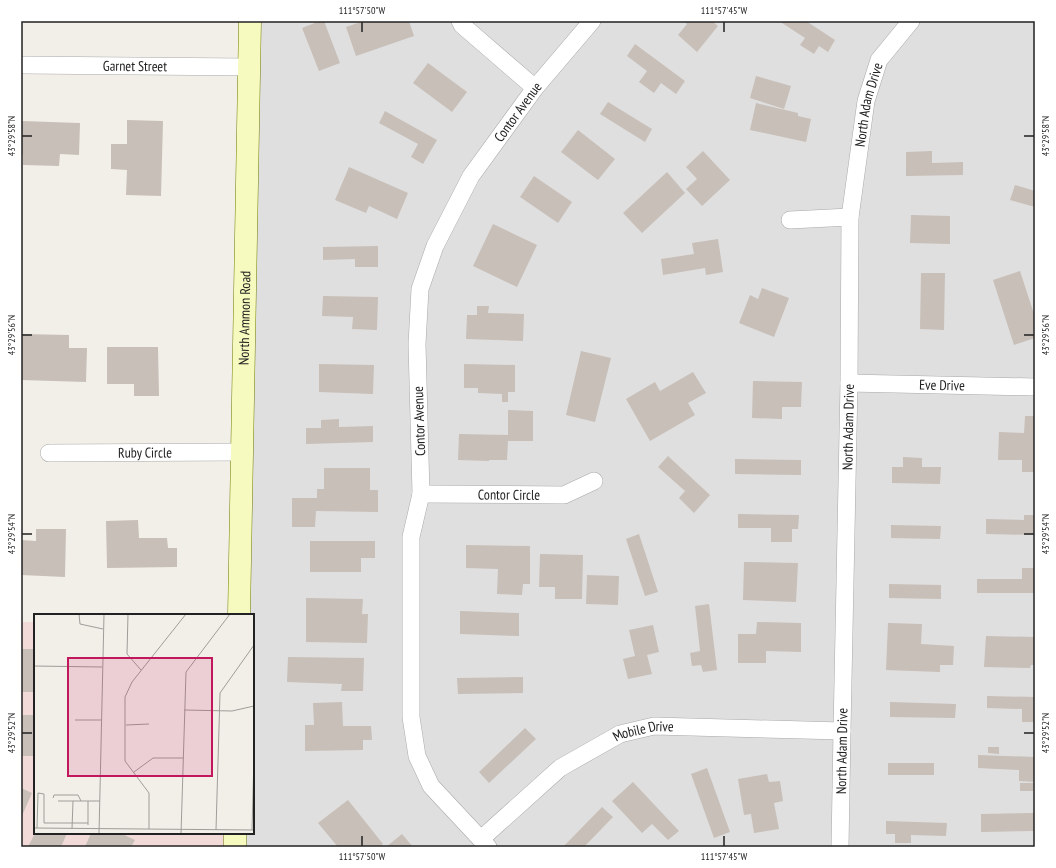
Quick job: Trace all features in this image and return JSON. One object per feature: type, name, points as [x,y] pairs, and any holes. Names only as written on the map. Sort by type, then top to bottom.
[{"type":"main road","name":"North Ammon Road","points":[[239,614],[250,21]]},
{"type":"main road","points":[[235,834],[235,847]]},
{"type":"street","points":[[460,21],[462,25],[535,88]]},
{"type":"street","name":"Contor Avenue","points":[[484,843],[431,786],[417,756],[410,716],[411,537],[421,494],[417,344],[420,289],[434,246],[471,176],[535,88],[592,21]]},
{"type":"street","name":"North Adam Drive","points":[[840,847],[849,383],[850,217],[866,101],[879,60],[910,21]]},
{"type":"street","name":"Garnet Street","points":[[21,65],[248,67]]},
{"type":"street","points":[[790,220],[850,217]]},
{"type":"street","name":"Eve Drive","points":[[849,383],[1035,387]]},
{"type":"street","name":"Ruby Circle","points":[[49,453],[242,452]]},
{"type":"street","name":"Contor Circle","points":[[421,494],[564,495],[594,481]]},
{"type":"street","name":"Mobile Drive","points":[[484,843],[560,768],[620,734],[654,726],[842,731]]},
{"type":"shaded area","points":[[244,21],[1035,21],[1035,847],[233,847],[233,834],[254,834],[254,614],[236,614]]},
{"type":"shaded area","points":[[21,622],[34,622],[34,834],[235,834],[235,847],[21,847]]},
{"type":"building","points":[[320,21],[324,21],[340,63],[319,71],[302,28]]},
{"type":"building","points":[[364,21],[409,21],[414,36],[356,56],[346,27]]},
{"type":"building","points":[[684,21],[712,21],[718,26],[697,52],[678,35],[687,24]]},
{"type":"building","points":[[779,21],[806,21],[835,40],[828,52],[819,46],[814,54],[800,45],[805,38]]},
{"type":"building","points":[[635,44],[685,81],[676,94],[661,83],[654,93],[639,82],[647,71],[627,56]]},
{"type":"building","points":[[428,63],[467,92],[452,112],[413,83]]},
{"type":"building","points":[[756,76],[791,86],[784,109],[750,98]]},
{"type":"building","points":[[608,102],[652,129],[645,142],[600,114]]},
{"type":"building","points":[[756,103],[798,113],[798,116],[811,119],[806,142],[750,130]]},
{"type":"building","points":[[385,111],[437,140],[423,164],[411,157],[418,144],[379,123]]},
{"type":"building","points":[[127,120],[163,121],[161,196],[126,195],[127,170],[111,169],[111,144],[127,144]]},
{"type":"building","points":[[21,121],[80,123],[79,155],[60,154],[59,166],[23,165],[23,154],[21,154]]},
{"type":"building","points":[[578,130],[615,159],[598,180],[561,152]]},
{"type":"building","points":[[703,151],[730,180],[702,206],[686,189],[697,179],[686,167]]},
{"type":"building","points":[[932,151],[932,163],[963,162],[963,175],[906,176],[906,152]]},
{"type":"building","points":[[349,167],[408,193],[397,219],[369,206],[366,213],[335,200]]},
{"type":"building","points":[[667,172],[685,193],[642,233],[623,213]]},
{"type":"building","points":[[534,176],[572,202],[558,223],[520,197]]},
{"type":"building","points":[[1015,185],[1035,191],[1035,207],[1010,200]]},
{"type":"building","points":[[911,215],[950,216],[950,244],[910,243]]},
{"type":"building","points":[[493,224],[537,245],[517,287],[473,266]]},
{"type":"building","points":[[718,239],[723,272],[706,275],[705,268],[663,275],[661,259],[694,254],[692,243]]},
{"type":"building","points":[[378,246],[378,267],[355,267],[355,259],[323,260],[323,247]]},
{"type":"building","points":[[1020,271],[1035,317],[1035,338],[1014,345],[993,280]]},
{"type":"building","points":[[921,273],[945,273],[944,330],[920,329]]},
{"type":"building","points":[[762,288],[789,298],[774,337],[739,323],[750,295],[758,299]]},
{"type":"building","points":[[323,296],[378,297],[377,330],[352,329],[353,317],[322,316]]},
{"type":"building","points":[[477,306],[489,306],[488,313],[524,314],[523,341],[466,339],[467,315],[477,315]]},
{"type":"building","points":[[21,334],[69,335],[69,348],[87,348],[86,382],[21,380]]},
{"type":"building","points":[[107,347],[158,347],[159,396],[134,396],[134,384],[107,384]]},
{"type":"building","points":[[581,351],[611,358],[595,422],[566,415]]},
{"type":"building","points":[[319,364],[374,365],[373,394],[319,392]]},
{"type":"building","points":[[464,364],[515,365],[515,392],[508,392],[508,402],[502,402],[502,394],[478,393],[478,388],[464,388]]},
{"type":"building","points":[[693,372],[706,393],[688,403],[695,415],[650,441],[626,399],[655,382],[660,391]]},
{"type":"building","points":[[753,381],[802,382],[801,407],[782,407],[782,419],[752,418]]},
{"type":"building","points":[[508,410],[533,411],[533,441],[508,441],[507,460],[458,460],[459,434],[508,435]]},
{"type":"building","points":[[1025,416],[1035,416],[1035,472],[1022,472],[1022,460],[998,460],[999,432],[1024,433]]},
{"type":"building","points":[[339,419],[339,427],[373,426],[373,442],[306,444],[306,428],[321,428],[321,420]]},
{"type":"building","points":[[668,456],[710,495],[694,513],[679,498],[685,491],[658,467]]},
{"type":"building","points":[[903,457],[922,458],[922,467],[941,467],[940,484],[892,483],[892,467],[903,467]]},
{"type":"building","points":[[735,459],[801,460],[801,475],[735,474]]},
{"type":"building","points":[[324,468],[370,468],[370,490],[378,490],[378,512],[316,511],[315,527],[292,527],[292,498],[317,498],[317,489],[324,489]]},
{"type":"building","points":[[738,514],[799,515],[798,529],[792,529],[792,542],[771,542],[771,528],[738,528]]},
{"type":"building","points":[[1024,515],[1035,515],[1035,535],[986,534],[986,519],[1024,520]]},
{"type":"building","points":[[138,520],[139,538],[167,538],[168,548],[177,548],[177,567],[107,568],[106,521]]},
{"type":"building","points":[[891,525],[941,526],[940,539],[891,538]]},
{"type":"building","points":[[36,529],[66,529],[65,577],[21,575],[21,540],[36,541]]},
{"type":"building","points":[[639,534],[658,592],[645,596],[626,539]]},
{"type":"building","points":[[310,541],[375,541],[375,558],[361,558],[361,572],[310,572]]},
{"type":"building","points":[[466,545],[530,546],[530,584],[523,584],[522,595],[497,594],[498,569],[466,568]]},
{"type":"building","points":[[540,554],[583,555],[582,599],[555,599],[555,587],[539,587]]},
{"type":"building","points":[[744,562],[798,563],[796,602],[743,600]]},
{"type":"building","points":[[1022,568],[1035,568],[1035,593],[977,593],[977,579],[1022,579]]},
{"type":"building","points":[[587,575],[619,576],[618,605],[586,604]]},
{"type":"building","points":[[889,584],[941,585],[941,599],[889,598]]},
{"type":"building","points":[[306,598],[363,599],[362,614],[368,614],[367,643],[306,642]]},
{"type":"building","points":[[709,604],[717,670],[703,672],[701,665],[692,666],[690,653],[700,651],[695,606]]},
{"type":"building","points":[[460,611],[519,613],[519,636],[460,634]]},
{"type":"building","points":[[757,622],[801,623],[801,652],[766,651],[766,663],[738,663],[738,634],[756,634]]},
{"type":"building","points":[[888,623],[922,624],[921,644],[954,646],[953,665],[940,665],[940,672],[886,670]]},
{"type":"building","points":[[653,625],[659,652],[647,655],[652,674],[628,679],[623,659],[635,656],[629,630]]},
{"type":"building","points":[[986,636],[1035,637],[1035,665],[1031,665],[1030,668],[984,667]]},
{"type":"building","points":[[21,649],[34,649],[34,692],[21,692]]},
{"type":"building","points":[[288,657],[364,658],[363,691],[341,691],[342,684],[287,682]]},
{"type":"building","points":[[523,677],[523,693],[458,694],[457,678]]},
{"type":"building","points":[[987,696],[1035,697],[1035,722],[1022,722],[1022,709],[987,708]]},
{"type":"building","points":[[342,702],[343,726],[371,726],[372,740],[363,740],[363,750],[305,751],[305,725],[314,725],[313,703]]},
{"type":"building","points":[[890,702],[956,704],[955,718],[890,717]]},
{"type":"building","points":[[21,715],[34,715],[34,756],[21,756]]},
{"type":"building","points":[[525,728],[536,739],[489,783],[479,772]]},
{"type":"building","points":[[988,747],[999,747],[999,754],[988,753]]},
{"type":"building","points":[[978,755],[1035,757],[1035,782],[1019,781],[1019,770],[978,768]]},
{"type":"building","points":[[888,763],[934,763],[934,775],[888,775]]},
{"type":"building","points":[[707,768],[730,832],[714,838],[691,774]]},
{"type":"building","points":[[767,774],[769,782],[780,781],[783,801],[774,803],[779,829],[754,833],[751,814],[744,815],[738,779]]},
{"type":"building","points":[[633,782],[679,831],[668,840],[652,824],[642,833],[612,801]]},
{"type":"building","points":[[1020,783],[1034,783],[1033,791],[1020,791]]},
{"type":"building","points":[[21,788],[32,793],[21,818]]},
{"type":"building","points":[[348,800],[383,844],[379,847],[338,847],[318,823]]},
{"type":"building","points":[[602,807],[613,817],[584,847],[563,847]]},
{"type":"building","points":[[1035,813],[1035,831],[981,832],[981,814]]},
{"type":"building","points":[[886,821],[947,823],[946,836],[911,835],[911,843],[895,843],[895,834],[886,834]]},
{"type":"building","points":[[34,834],[67,834],[61,847],[28,847]]},
{"type":"building","points":[[91,834],[122,834],[135,840],[131,847],[85,847]]},
{"type":"building","points":[[402,834],[413,847],[386,847]]}]
